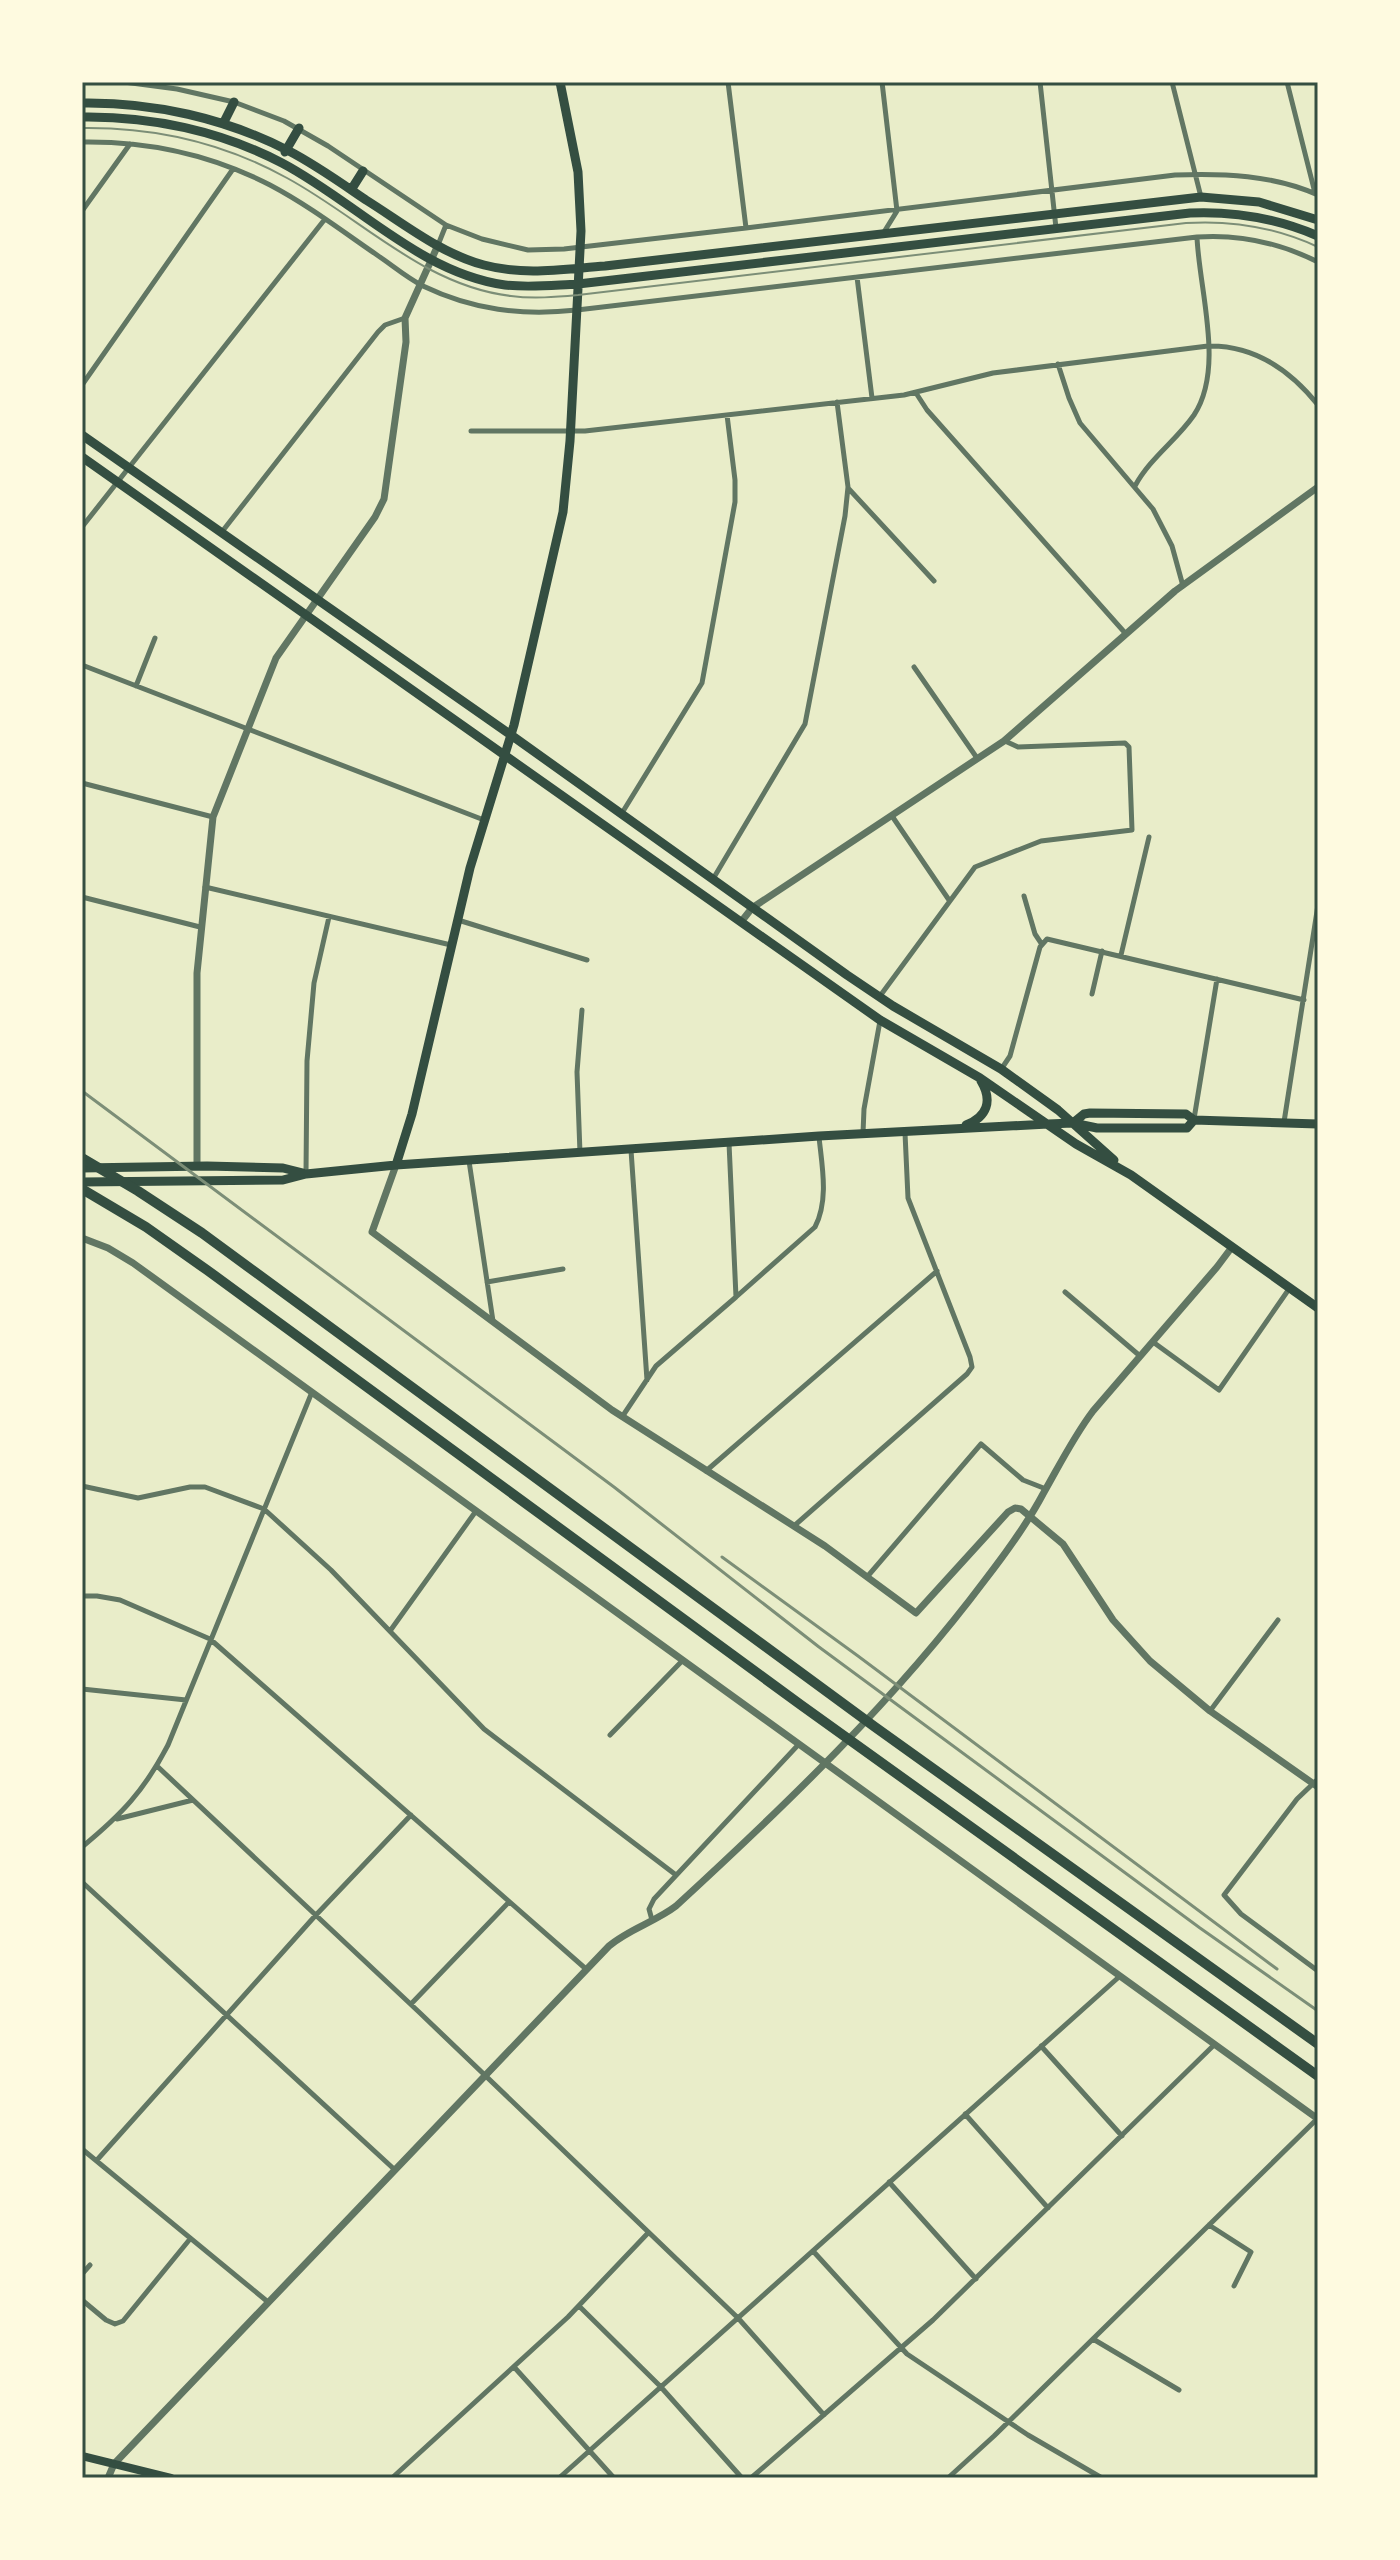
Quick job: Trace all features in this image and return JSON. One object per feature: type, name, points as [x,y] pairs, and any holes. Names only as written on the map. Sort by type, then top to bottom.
[{"type":"highway","points":[[82,1158],[202,1233],[875,1727],[1318,2044]]},
{"type":"highway","points":[[82,1189],[138,1222],[191,1259],[801,1705],[1318,2076]]},
{"type":"main road","points":[[396,1165],[412,1114],[457,920],[511,735],[563,512],[581,247],[578,172],[560,82]]},
{"type":"main road","points":[[223,124],[234,102]]},
{"type":"main road","points":[[82,103],[154,108],[223,124],[287,150],[459,256],[498,269],[521,272],[579,269],[1201,197],[1259,202],[1318,220]]},
{"type":"main road","points":[[82,117],[133,119],[189,129],[236,143],[280,162],[317,184],[431,259],[468,275],[506,285],[578,284],[1207,212],[1257,216],[1318,236]]},
{"type":"main road","points":[[280,162],[299,128]]},
{"type":"main road","points":[[351,190],[363,171]]},
{"type":"main road","points":[[82,435],[879,997],[1001,1069],[1073,1123],[1131,1175]]},
{"type":"main road","points":[[82,457],[880,1020],[980,1078],[1076,1144],[1131,1175],[1318,1308]]},
{"type":"main road","points":[[959,1128],[976,1121],[985,1113],[988,1097],[980,1078]]},
{"type":"main road","points":[[1073,1123],[1084,1114],[1162,1113],[1186,1114],[1194,1120],[1318,1124]]},
{"type":"main road","points":[[82,1182],[283,1180],[306,1174],[396,1165],[819,1136],[1073,1123],[1097,1128],[1175,1129],[1187,1128],[1194,1120]]},
{"type":"main road","points":[[82,1168],[201,1163],[283,1168],[306,1174]]},
{"type":"main road","points":[[82,2456],[171,2478]]},
{"type":"street","points":[[124,82],[177,89],[234,102],[299,128],[446,225],[482,239],[528,250],[581,247],[1196,174],[1242,176],[1290,185],[1316,194]]},
{"type":"street","points":[[728,82],[746,228]]},
{"type":"street","points":[[882,82],[897,209],[895,218],[884,233]]},
{"type":"street","points":[[1040,82],[1056,228]]},
{"type":"street","points":[[1172,82],[1201,197]]},
{"type":"street","points":[[1287,82],[1316,194]]},
{"type":"street","points":[[82,142],[130,144],[183,153],[233,169],[269,184],[420,284],[463,301],[521,313],[577,310],[1197,237],[1235,237],[1263,242],[1318,262]]},
{"type":"street","points":[[82,211],[130,144]]},
{"type":"street","points":[[82,385],[233,169]]},
{"type":"street","points":[[82,527],[325,219]]},
{"type":"street","points":[[201,1163],[197,973],[213,817],[271,668],[375,517],[384,499],[406,342],[405,318],[446,225]]},
{"type":"street","points":[[1135,486],[1149,463],[1181,431],[1201,402],[1207,385],[1208,346],[1197,237]]},
{"type":"street","points":[[857,277],[872,398]]},
{"type":"street","points":[[221,533],[378,332],[393,320],[405,318]]},
{"type":"street","points":[[471,431],[570,432],[727,415],[916,393],[993,373],[1208,346],[1242,350],[1260,356],[1293,377],[1318,405]]},
{"type":"street","points":[[1058,364],[1080,423],[1153,509],[1172,546],[1183,586]]},
{"type":"street","points":[[916,393],[927,410],[1126,634]]},
{"type":"street","points":[[713,880],[805,724],[848,487],[837,402]]},
{"type":"street","points":[[622,814],[702,683],[735,502],[727,415]]},
{"type":"street","points":[[848,487],[934,581]]},
{"type":"street","points":[[741,922],[752,908],[1004,741],[1183,586],[1318,487]]},
{"type":"street","points":[[136,686],[155,638]]},
{"type":"street","points":[[82,665],[484,820]]},
{"type":"street","points":[[914,667],[978,759]]},
{"type":"street","points":[[879,997],[975,867],[1049,840],[1132,830],[1129,747],[1120,741],[1018,747],[1004,741]]},
{"type":"street","points":[[82,783],[213,817]]},
{"type":"street","points":[[892,816],[949,900]]},
{"type":"street","points":[[1121,955],[1149,837]]},
{"type":"street","points":[[205,887],[452,945]]},
{"type":"street","points":[[1024,896],[1035,934],[1043,942]]},
{"type":"street","points":[[82,897],[200,927]]},
{"type":"street","points":[[1284,1122],[1314,955],[1318,905]]},
{"type":"street","points":[[306,1174],[307,1061],[314,983],[329,917]]},
{"type":"street","points":[[457,920],[587,960]]},
{"type":"street","points":[[1001,1069],[1010,1056],[1043,942],[1050,938],[1304,1000]]},
{"type":"street","points":[[1092,994],[1102,951]]},
{"type":"street","points":[[1194,1120],[1217,979]]},
{"type":"street","points":[[580,1153],[577,1072],[582,1010]]},
{"type":"street","points":[[863,1134],[864,1109],[880,1020]]},
{"type":"street","points":[[794,1526],[970,1372],[970,1357],[908,1198],[905,1132]]},
{"type":"street","points":[[622,1417],[656,1366],[811,1232],[821,1216],[823,1202],[819,1136]]},
{"type":"street","points":[[729,1142],[736,1297]]},
{"type":"street","points":[[631,1149],[647,1380]]},
{"type":"street","points":[[469,1160],[493,1322]]},
{"type":"street","points":[[396,1165],[372,1232],[622,1417],[794,1526],[916,1613],[1009,1510],[1017,1508],[1030,1516],[1066,1548],[1101,1604],[1127,1638],[1174,1683],[1316,1783],[1297,1799],[1224,1895],[1241,1914],[1318,1971]]},
{"type":"street","points":[[82,1238],[102,1245],[133,1263],[1318,2119],[948,2478]]},
{"type":"street","points":[[108,2478],[114,2464],[586,1969],[619,1937],[676,1906],[817,1772],[876,1711],[987,1578],[1030,1516],[1084,1424],[1232,1247]]},
{"type":"street","points":[[487,1282],[563,1269]]},
{"type":"street","points":[[706,1471],[937,1271]]},
{"type":"street","points":[[1153,1342],[1219,1390],[1290,1288]]},
{"type":"street","points":[[1065,1292],[1140,1357]]},
{"type":"street","points":[[82,1847],[117,1819],[157,1766],[312,1392]]},
{"type":"street","points":[[867,1577],[981,1444],[1023,1480],[1046,1489]]},
{"type":"street","points":[[82,1486],[138,1498],[190,1487],[205,1487],[264,1509],[311,1550],[484,1729],[676,1875]]},
{"type":"street","points":[[390,1631],[476,1511]]},
{"type":"street","points":[[82,1596],[120,1600],[210,1639],[586,1969]]},
{"type":"street","points":[[1210,1711],[1278,1620]]},
{"type":"street","points":[[610,1735],[683,1660]]},
{"type":"street","points":[[82,1689],[186,1700]]},
{"type":"street","points":[[652,1920],[651,1904],[799,1744]]},
{"type":"street","points":[[157,1766],[411,2004],[738,2318],[824,2415]]},
{"type":"street","points":[[117,1819],[194,1800]]},
{"type":"street","points":[[97,2160],[315,1916],[411,1815]]},
{"type":"street","points":[[82,1882],[395,2170]]},
{"type":"street","points":[[411,2004],[509,1902]]},
{"type":"street","points":[[559,2478],[1120,1976]]},
{"type":"street","points":[[751,2478],[901,2349],[976,2279],[1214,2045]]},
{"type":"street","points":[[1041,2046],[1122,2136]]},
{"type":"street","points":[[965,2114],[1048,2208]]},
{"type":"street","points":[[82,2149],[269,2303]]},
{"type":"street","points":[[889,2182],[976,2279]]},
{"type":"street","points":[[1209,2225],[1251,2252],[1234,2286]]},
{"type":"street","points":[[392,2478],[515,2368],[648,2233]]},
{"type":"street","points":[[82,2300],[106,2320],[115,2324],[123,2321],[190,2239]]},
{"type":"street","points":[[813,2251],[901,2349],[1008,2422],[1102,2478]]},
{"type":"street","points":[[82,2274],[90,2265]]},
{"type":"street","points":[[579,2306],[660,2386],[742,2478]]},
{"type":"street","points":[[1093,2339],[1179,2390]]},
{"type":"street","points":[[515,2368],[614,2478]]},
{"type":"tram line","points":[[82,128],[162,134],[239,155],[314,194],[421,265],[479,290],[519,297],[578,295],[1186,223],[1254,226],[1318,247]]},
{"type":"railway","points":[[82,1091],[614,1487],[819,1647],[1200,1928],[1318,2011]]},
{"type":"railway","points":[[722,1557],[1277,1969]]}]
